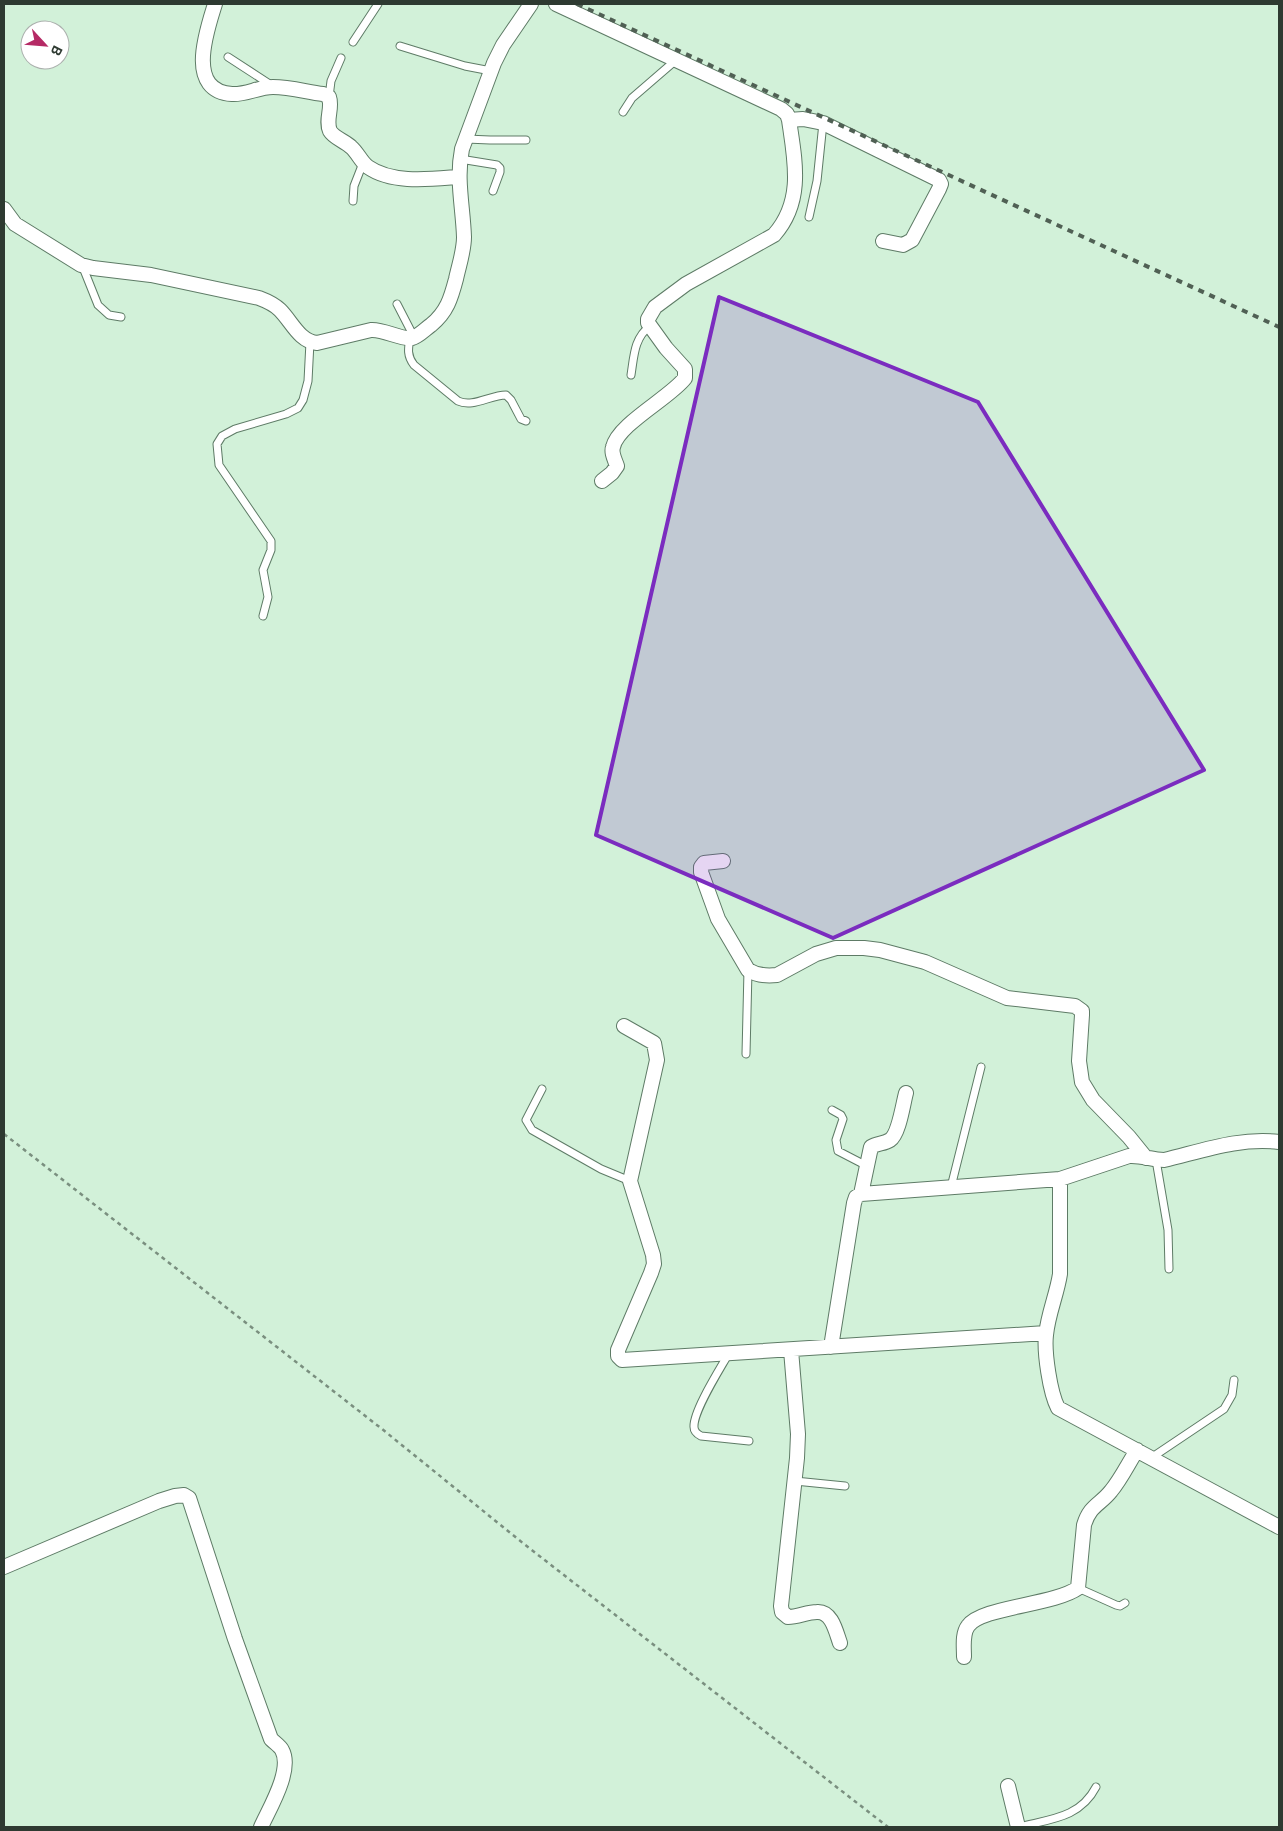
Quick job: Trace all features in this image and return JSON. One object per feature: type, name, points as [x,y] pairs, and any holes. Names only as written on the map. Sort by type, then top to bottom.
[{"type":"street","points":[[215,4],[202,54],[204,74],[208,84],[218,90],[234,94],[273,87],[323,94],[329,97],[331,102],[328,124],[333,135],[354,149],[364,163],[376,171],[403,180],[458,178]]},
{"type":"street","points":[[4,209],[15,224],[82,265],[151,275],[259,298],[272,303],[302,337],[310,342],[378,329],[412,337],[439,318],[452,298],[463,249],[458,178],[460,159],[491,71],[503,45],[532,4]]},
{"type":"street","points":[[556,4],[781,109],[788,114],[795,167],[790,210],[783,224],[774,235],[686,284],[655,307],[648,319],[650,326],[685,369],[685,378],[653,404],[616,440],[612,450],[617,466],[602,481]]},
{"type":"street","points":[[789,120],[803,119],[823,123],[939,180],[941,184],[939,189],[912,240],[903,245],[882,241]]},
{"type":"street","points":[[723,860],[704,863],[701,867],[701,872],[718,919],[748,970],[758,974],[777,975],[816,954],[836,948],[864,948],[880,950],[925,962],[1008,998],[1075,1006],[1082,1011],[1079,1061],[1082,1082],[1093,1100],[1151,1159]]},
{"type":"street","points":[[624,1026],[654,1043],[657,1060],[630,1181],[653,1254],[654,1264],[652,1273],[618,1350],[618,1356],[622,1360],[1046,1333]]},
{"type":"street","points":[[861,1194],[872,1147],[886,1142],[895,1135],[906,1093]]},
{"type":"street","points":[[831,1348],[854,1203],[856,1197],[861,1194],[1060,1179],[1128,1156],[1164,1160],[1235,1143],[1255,1140],[1279,1142]]},
{"type":"street","points":[[1060,1179],[1060,1274],[1046,1333],[1045,1346],[1054,1399],[1058,1408],[1279,1527]]},
{"type":"street","points":[[791,1350],[798,1434],[795,1481],[781,1606],[782,1612],[788,1617],[817,1612],[825,1613],[830,1618],[840,1643]]},
{"type":"street","points":[[964,1657],[964,1635],[971,1622],[1000,1610],[1045,1602],[1078,1588],[1084,1525],[1087,1515],[1112,1490],[1136,1450]]},
{"type":"street","points":[[4,1567],[159,1501],[184,1495],[189,1498],[235,1639],[271,1739],[282,1749],[284,1757],[286,1767],[282,1780],[261,1827]]},
{"type":"street","points":[[1008,1786],[1019,1827]]},
{"type":"lane","points":[[353,42],[378,4]]},
{"type":"lane","points":[[400,46],[465,66],[491,71]]},
{"type":"lane","points":[[228,57],[273,87]]},
{"type":"lane","points":[[329,97],[331,81],[341,58]]},
{"type":"lane","points":[[623,112],[632,98],[676,60]]},
{"type":"lane","points":[[809,217],[817,182],[823,123]]},
{"type":"lane","points":[[466,138],[526,140]]},
{"type":"lane","points":[[460,159],[498,165],[500,172],[493,191]]},
{"type":"lane","points":[[353,201],[354,186],[364,163]]},
{"type":"lane","points":[[82,265],[98,305],[110,315],[121,317]]},
{"type":"lane","points":[[397,304],[412,337],[408,354],[414,365],[464,404],[506,394],[521,419],[526,421]]},
{"type":"lane","points":[[631,375],[639,338],[642,332],[650,326]]},
{"type":"lane","points":[[263,616],[268,596],[263,570],[271,550],[271,541],[219,465],[218,444],[222,436],[235,429],[286,414],[298,408],[303,400],[308,381],[310,342]]},
{"type":"lane","points":[[746,1054],[748,970]]},
{"type":"lane","points":[[951,1187],[981,1067]]},
{"type":"lane","points":[[542,1089],[526,1120],[532,1130],[601,1169],[630,1181]]},
{"type":"lane","points":[[832,1110],[841,1115],[843,1119],[836,1140],[838,1151],[867,1166]]},
{"type":"lane","points":[[1151,1159],[1168,1230],[1169,1269]]},
{"type":"lane","points":[[729,1353],[703,1400],[694,1428],[696,1433],[701,1436],[748,1441]]},
{"type":"lane","points":[[1150,1458],[1224,1409],[1232,1395],[1234,1380]]},
{"type":"lane","points":[[795,1481],[845,1486]]},
{"type":"lane","points":[[1078,1588],[1116,1605],[1120,1606],[1125,1603]]},
{"type":"lane","points":[[1019,1827],[1070,1813],[1082,1807],[1096,1787]]},
{"type":"path","points":[[4,1134],[382,1429],[532,1550],[888,1827]]},
{"type":"highlighted area","points":[[719,297],[978,402],[1204,770],[833,938],[596,835]]},
{"type":"railway","points":[[577,4],[1279,327]]}]
